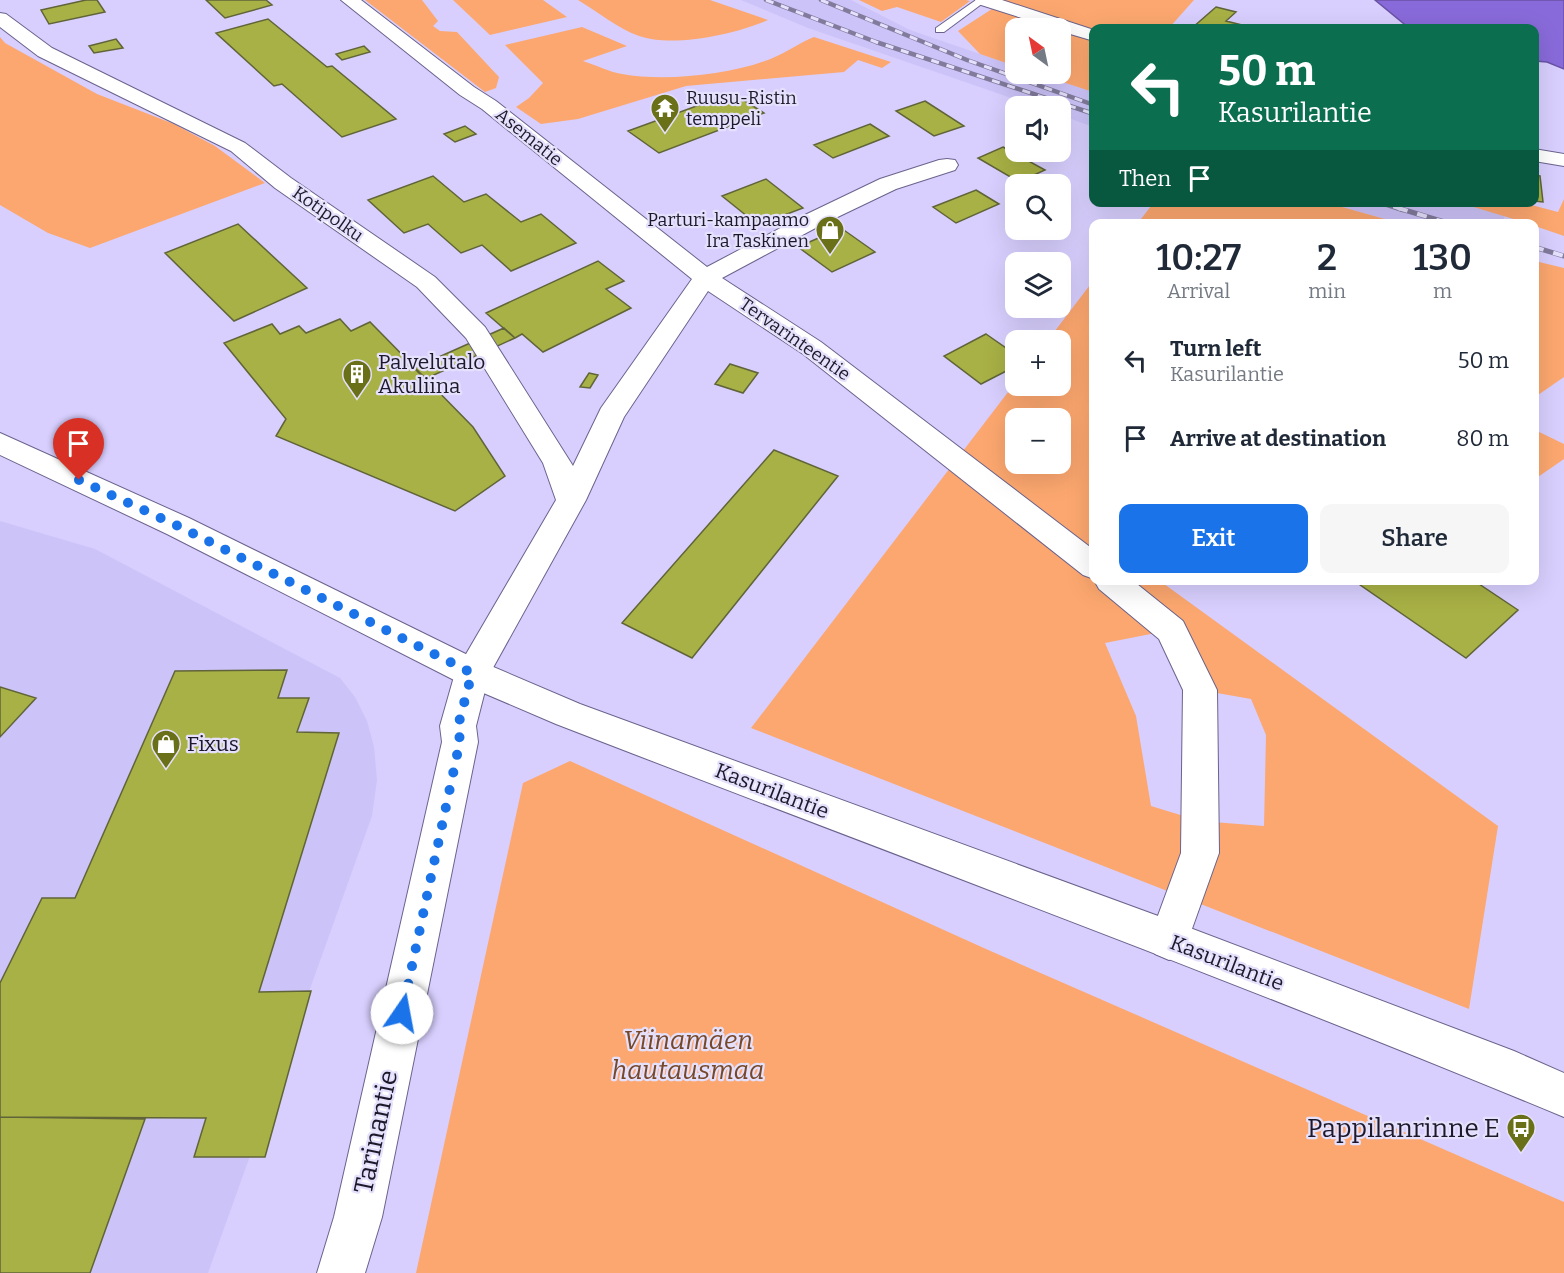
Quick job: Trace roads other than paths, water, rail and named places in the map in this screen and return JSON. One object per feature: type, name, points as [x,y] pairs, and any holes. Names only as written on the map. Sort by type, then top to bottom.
[{"type":"street","name":"Asematie","points":[[350,0],[489,105],[705,278]]},
{"type":"street","points":[[983,0],[1089,34]]},
{"type":"street","name":"Kotipolku","points":[[0,18],[45,52],[238,147],[283,183],[426,282],[476,333],[557,463],[571,500]]},
{"type":"street","points":[[1539,156],[1564,160]]},
{"type":"street","points":[[705,278],[815,219],[888,184],[947,165]]},
{"type":"street","name":"Tarinantie","points":[[341,1273],[358,1217],[460,741],[458,726],[472,673],[571,500],[611,415],[705,278]]},
{"type":"street","name":"Tervarinteentie","points":[[705,278],[812,348],[1089,563]]},
{"type":"street","name":"Kasurilantie","points":[[0,443],[178,526],[472,673],[568,714],[1169,940],[1514,1073],[1564,1095]]},
{"type":"street","points":[[1116,585],[1172,630],[1200,690],[1200,853],[1169,940]]},
{"type":"lane","points":[[940,30],[983,0]]},
{"type":"railway","points":[[766,0],[876,42],[1089,112]]},
{"type":"railway","points":[[821,0],[967,60],[1089,103]]},
{"type":"railway","points":[[1394,207],[1403,210]]},
{"type":"railway","points":[[1398,208],[1434,219]]},
{"type":"railway","points":[[1539,248],[1564,256]]},
{"type":"place","name":"Ruusu-Ristin temppeli","points":[[665,134]]},
{"type":"place","name":"Parturi-kampaamo Ira Taskinen","points":[[830,256]]},
{"type":"place","name":"Palvelutalo Akuliina","points":[[357,400]]},
{"type":"place","name":"Fixus","points":[[166,770]]},
{"type":"place","name":"Pappilanrinne E","points":[[1521,1154]]},
{"type":"park label","name":"Viinamäen hautausmaa","points":[[688,1055]]}]
